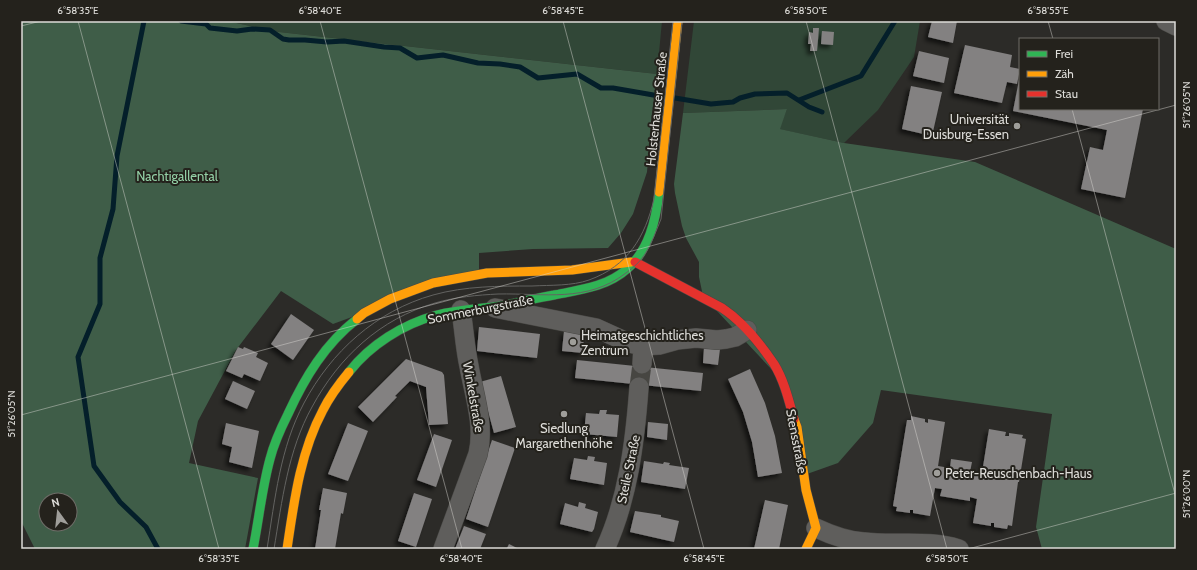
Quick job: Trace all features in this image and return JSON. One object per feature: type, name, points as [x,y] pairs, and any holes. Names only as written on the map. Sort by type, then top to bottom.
[{"type":"street","name":"Holsterhauser Straße","points":[[659,200],[678,21]]},
{"type":"street","points":[[1166,21],[1176,26]]},
{"type":"street","name":"Sommerburgstraße","points":[[287,549],[299,473],[309,443],[324,407],[344,378],[363,356],[385,338],[411,324],[436,315],[461,310],[492,307],[579,290],[598,285],[611,279],[635,262],[646,246],[654,225],[659,200]]},
{"type":"street","points":[[253,549],[270,459],[278,435],[296,396],[312,366],[341,331],[364,312],[390,299],[433,283],[487,273],[572,270],[635,262]]},
{"type":"street","name":"Stensstraße","points":[[635,262],[722,308],[735,317],[774,365],[785,389],[797,427],[806,490],[816,528]]},
{"type":"street","points":[[572,270],[579,290]]},
{"type":"street","points":[[492,307],[596,328],[629,343],[642,354],[677,340],[696,338],[717,340],[726,339],[735,337],[747,330]]},
{"type":"street","name":"Winkelstraße","points":[[443,549],[478,454],[481,441],[480,426],[468,364],[461,310]]},
{"type":"street","name":"Steile Straße","points":[[605,549],[618,514],[629,470],[637,426],[639,387]]},
{"type":"street","points":[[806,549],[816,528],[838,537],[864,542],[943,544],[959,549]]},
{"type":"green space","name":"Nachtigallental","points":[[21,21],[227,21],[279,32],[657,74],[647,172],[633,214],[621,233],[608,248],[533,249],[479,253],[479,270],[333,324],[281,291],[236,350],[198,421],[189,463],[258,478],[245,549],[35,549],[21,521]]},
{"type":"green space","points":[[227,21],[662,21],[657,74],[279,32]]},
{"type":"green space","points":[[694,21],[920,21],[914,57],[878,110],[844,143],[779,129],[787,109],[683,113]]},
{"type":"green space","points":[[787,109],[780,129],[844,143],[975,162],[1176,249],[1176,549],[1042,549],[1036,527],[1052,414],[881,390],[873,423],[838,463],[807,474],[788,387],[703,296],[699,277],[699,262],[686,238],[682,226],[674,184],[683,113]]},
{"type":"building","points":[[932,21],[957,21],[953,43],[928,37]]},
{"type":"building","points":[[813,28],[819,28],[817,51],[810,51],[811,44],[808,44],[809,32],[813,33]]},
{"type":"building","points":[[822,31],[834,32],[833,45],[821,44]]},
{"type":"building","points":[[965,45],[1012,55],[1010,67],[1019,69],[1017,84],[1007,82],[1002,103],[954,93]]},
{"type":"building","points":[[919,51],[949,58],[944,83],[913,76]]},
{"type":"building","points":[[1019,80],[1019,110],[1143,110],[1125,198],[1081,189],[1090,147],[1103,150],[1107,130],[1013,111]]},
{"type":"building","points":[[911,86],[942,92],[932,136],[902,129]]},
{"type":"building","points":[[291,314],[314,330],[293,360],[271,344]]},
{"type":"building","points":[[479,327],[540,334],[537,358],[477,351]]},
{"type":"building","name":"Heimatgeschichtliches Zentrum","points":[[564,331],[584,333],[583,353],[562,351]]},
{"type":"building","points":[[238,347],[243,349],[244,347],[258,353],[256,357],[268,363],[260,381],[244,374],[242,378],[226,371]]},
{"type":"building","points":[[704,347],[720,349],[718,365],[703,363]]},
{"type":"building","points":[[406,359],[442,372],[444,375],[448,424],[429,425],[426,387],[410,381],[373,422],[358,407]]},
{"type":"building","name":"Siedlung Margarethenhöhe","points":[[577,360],[703,373],[701,391],[575,378]]},
{"type":"building","points":[[750,369],[765,403],[775,436],[782,473],[758,477],[752,442],[743,412],[728,379]]},
{"type":"building","points":[[501,376],[516,427],[494,433],[480,382]]},
{"type":"building","points":[[233,381],[255,391],[247,409],[225,399]]},
{"type":"building","points":[[600,410],[607,410],[606,414],[619,415],[617,437],[584,434],[586,413],[599,414]]},
{"type":"building","name":"Peter-Reuschenbach-Haus","points":[[911,416],[925,419],[925,422],[928,423],[928,419],[945,422],[938,466],[950,468],[951,459],[972,462],[970,472],[982,473],[989,429],[1006,432],[1005,436],[1009,436],[1009,433],[1023,435],[1022,438],[1026,439],[1012,526],[1008,525],[1007,529],[994,527],[994,523],[991,523],[991,526],[973,523],[977,499],[970,497],[970,501],[940,496],[942,489],[935,488],[930,516],[913,513],[913,510],[910,510],[910,513],[896,511],[897,507],[893,506],[907,420],[911,420]]},
{"type":"building","points":[[648,422],[668,424],[667,440],[647,437]]},
{"type":"building","points":[[226,423],[259,431],[252,468],[229,462],[232,447],[222,444]]},
{"type":"building","points":[[348,423],[368,431],[348,481],[328,474]]},
{"type":"building","points":[[434,434],[452,440],[436,487],[417,480]]},
{"type":"building","points":[[492,440],[515,448],[488,527],[466,519]]},
{"type":"building","points":[[588,456],[595,457],[594,461],[607,463],[604,485],[570,479],[574,458],[587,460]]},
{"type":"building","points":[[644,461],[663,464],[664,462],[670,463],[669,465],[689,468],[685,489],[641,482]]},
{"type":"building","points":[[323,488],[347,493],[343,514],[341,513],[335,549],[315,549]]},
{"type":"building","points":[[414,493],[432,499],[416,547],[398,541]]},
{"type":"building","points":[[765,500],[788,505],[779,549],[754,549]]},
{"type":"building","points":[[579,502],[586,504],[585,508],[598,512],[592,532],[560,524],[565,503],[578,507]]},
{"type":"building","points":[[635,511],[661,515],[661,517],[679,521],[674,542],[630,532]]},
{"type":"building","points":[[464,526],[486,534],[480,549],[455,549]]},
{"type":"building","points":[[509,544],[517,548],[508,549]]},
{"type":"waterway","points":[[144,21],[117,156],[113,209],[100,258],[100,304],[78,357],[94,466],[120,502],[146,527],[158,549]]},
{"type":"waterway","points":[[181,21],[206,24],[210,28],[237,31],[252,29],[270,30],[283,39],[289,40],[327,42],[344,41],[400,48],[417,58],[443,55],[478,63],[520,67],[538,78],[577,74],[601,88],[613,88],[665,97]]},
{"type":"waterway","points":[[799,100],[861,76],[895,21]]},
{"type":"waterway","points":[[675,98],[711,104],[733,102],[740,98],[755,94],[787,93],[809,107],[822,112]]},
{"type":"tunnel","points":[[639,387],[642,364]]},
{"type":"tram line","points":[[267,549],[276,493],[284,456],[296,420],[315,384],[328,367],[357,336],[393,311],[412,302],[445,292],[482,287],[569,284],[589,280],[614,267],[633,248],[646,226],[654,199],[673,21]]},
{"type":"tram line","points":[[274,549],[287,476],[304,423],[312,407],[335,372],[348,356],[363,342],[396,319],[415,310],[450,299],[498,294],[548,295],[580,293],[596,289],[626,273],[643,257],[652,241],[661,219],[682,21]]},
{"type":"traffic: fast","points":[[349,372],[357,362],[377,344],[400,330],[424,319],[445,313],[500,306],[583,289],[611,280],[627,269],[635,261],[646,244],[656,213],[659,192]]},
{"type":"traffic: fast","points":[[253,549],[267,470],[280,430],[301,387],[317,362],[335,339],[357,319]]},
{"type":"traffic: slow","points":[[659,192],[678,21]]},
{"type":"traffic: slow","points":[[357,319],[364,313],[390,299],[433,283],[487,273],[572,270],[631,262]]},
{"type":"traffic: slow","points":[[287,549],[292,514],[303,460],[315,426],[335,390],[349,372]]},
{"type":"traffic: slow","points":[[794,419],[797,427],[806,490],[816,528],[806,549]]},
{"type":"traffic: jam","points":[[635,262],[722,308],[744,326],[763,348],[778,370],[794,419]]},
{"type":"place","name":"Universität Duisburg-Essen","points":[[1017,126]]},
{"type":"place","name":"Heimatgeschichtliches Zentrum","points":[[573,342]]},
{"type":"place","name":"Siedlung Margarethenhöhe","points":[[564,414]]},
{"type":"place","name":"Peter-Reuschenbach-Haus","points":[[937,473]]}]
